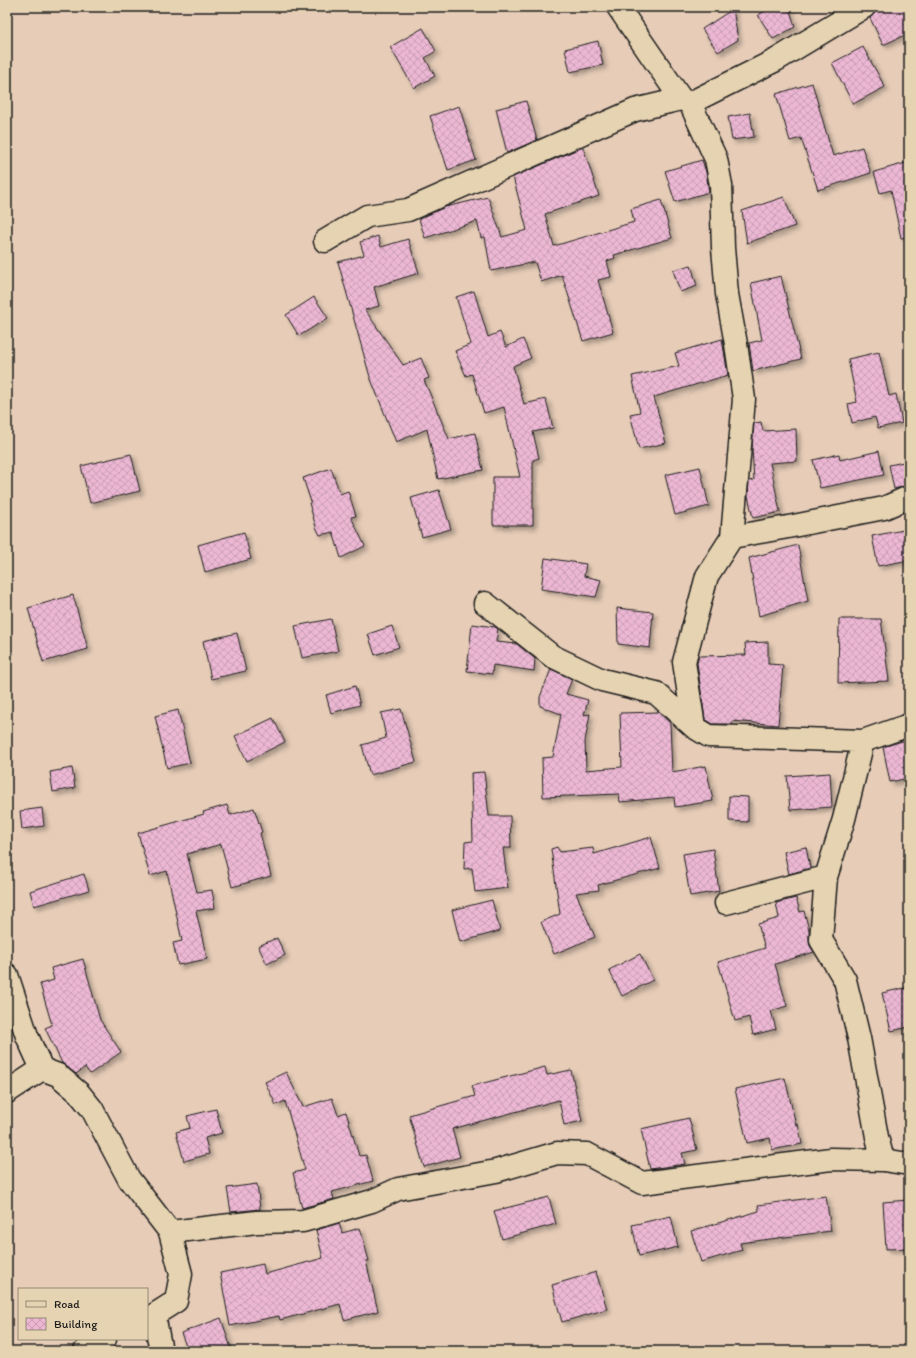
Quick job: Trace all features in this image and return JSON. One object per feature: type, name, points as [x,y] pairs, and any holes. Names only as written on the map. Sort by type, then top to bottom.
[{"type":"street","points":[[618,7],[685,101],[716,159],[722,185],[723,248],[727,294],[744,399],[732,537],[706,576],[684,662],[694,727]]},
{"type":"street","points":[[326,241],[367,216],[408,210],[635,110],[685,101],[776,60],[864,7]]},
{"type":"street","points":[[732,537],[788,528],[884,508],[909,497]]},
{"type":"street","points":[[485,603],[552,656],[602,680],[656,693],[694,727],[709,736],[862,741],[909,725]]},
{"type":"street","points":[[862,741],[844,819],[826,877],[821,940],[845,980],[859,1038],[877,1137],[883,1160]]},
{"type":"street","points":[[726,903],[826,877]]},
{"type":"street","points":[[7,975],[27,1036],[42,1069],[58,1075],[79,1093],[92,1109],[129,1178],[170,1232],[181,1274],[176,1301],[150,1317],[161,1351]]},
{"type":"street","points":[[7,1092],[42,1069]]},
{"type":"street","points":[[170,1232],[257,1222],[303,1221],[372,1201],[398,1189],[496,1171],[557,1153],[587,1154],[642,1183],[831,1159],[883,1160],[909,1164]]},
{"type":"street","points":[[85,1351],[103,1340]]},
{"type":"building","points":[[772,7],[789,7],[795,27],[773,39],[758,15]]},
{"type":"building","points":[[880,7],[909,7],[909,33],[883,45],[870,18],[875,13],[876,9]]},
{"type":"building","points":[[733,9],[738,40],[718,52],[702,29]]},
{"type":"building","points":[[423,28],[436,51],[425,58],[435,76],[414,88],[390,47]]},
{"type":"building","points":[[598,41],[603,65],[570,72],[565,49]]},
{"type":"building","points":[[863,47],[885,87],[853,104],[832,63]]},
{"type":"building","points":[[812,83],[833,156],[862,147],[871,173],[818,190],[801,138],[790,141],[776,94]]},
{"type":"building","points":[[526,101],[537,140],[507,153],[496,109]]},
{"type":"building","points":[[459,106],[476,160],[448,170],[430,116]]},
{"type":"building","points":[[750,113],[754,137],[732,140],[728,117]]},
{"type":"building","points":[[583,147],[599,196],[545,214],[554,246],[634,222],[631,209],[661,200],[672,238],[614,255],[615,258],[607,261],[611,277],[598,280],[613,332],[583,341],[562,275],[541,282],[535,262],[491,271],[485,237],[481,238],[477,221],[425,238],[419,219],[445,207],[488,197],[502,237],[527,230],[513,177]]},
{"type":"building","points":[[702,160],[706,172],[709,192],[675,202],[665,171]]},
{"type":"building","points":[[909,162],[909,237],[901,238],[891,190],[880,193],[874,172]]},
{"type":"building","points":[[784,197],[795,226],[747,243],[742,211]]},
{"type":"building","points":[[378,236],[381,247],[408,239],[419,273],[374,287],[379,306],[365,310],[403,365],[421,358],[429,378],[424,380],[449,439],[475,433],[483,470],[438,479],[427,429],[396,442],[370,377],[338,262],[364,255],[360,242]]},
{"type":"building","points":[[691,265],[697,286],[680,292],[673,270]]},
{"type":"building","points":[[781,276],[801,359],[753,371],[749,343],[762,340],[751,283]]},
{"type":"building","points":[[474,291],[488,337],[500,332],[506,347],[523,339],[531,358],[513,366],[524,404],[546,399],[553,428],[533,432],[539,458],[533,460],[533,525],[493,525],[493,477],[520,477],[504,407],[484,413],[472,374],[466,376],[455,351],[471,344],[456,297]]},
{"type":"building","points":[[314,297],[328,318],[299,336],[286,315]]},
{"type":"building","points":[[722,339],[728,375],[654,397],[666,443],[639,449],[630,414],[640,412],[632,376],[679,366],[675,353]]},
{"type":"building","points":[[879,352],[889,396],[896,394],[902,423],[878,428],[875,417],[852,423],[848,404],[857,402],[848,359]]},
{"type":"building","points":[[761,422],[763,431],[796,429],[797,461],[770,463],[780,512],[753,518],[748,496],[749,481],[754,480],[752,449],[754,423]]},
{"type":"building","points":[[879,451],[884,475],[820,488],[813,460],[839,454],[840,460]]},
{"type":"building","points":[[131,454],[140,491],[90,503],[81,466]]},
{"type":"building","points":[[909,461],[909,485],[894,489],[889,465]]},
{"type":"building","points":[[700,467],[709,506],[675,515],[665,475]]},
{"type":"building","points":[[331,468],[340,494],[348,491],[356,516],[351,517],[365,546],[341,558],[333,532],[320,535],[316,527],[309,503],[311,502],[303,478]]},
{"type":"building","points":[[439,490],[451,529],[422,537],[411,498]]},
{"type":"building","points":[[909,529],[909,560],[878,566],[872,536]]},
{"type":"building","points":[[244,532],[251,559],[205,572],[198,545]]},
{"type":"building","points":[[798,545],[808,601],[759,616],[749,558]]},
{"type":"building","points":[[545,558],[586,564],[584,576],[601,580],[596,597],[541,589]]},
{"type":"building","points":[[73,595],[88,649],[43,662],[28,608]]},
{"type":"building","points":[[617,608],[653,612],[650,648],[618,644]]},
{"type":"building","points":[[331,619],[338,651],[302,658],[295,626]]},
{"type":"building","points":[[839,619],[881,619],[889,681],[838,683]]},
{"type":"building","points":[[472,624],[495,627],[498,629],[496,642],[517,644],[535,659],[534,671],[493,665],[492,674],[467,671]]},
{"type":"building","points":[[392,626],[399,647],[375,655],[368,634]]},
{"type":"building","points":[[237,633],[246,671],[211,679],[203,641]]},
{"type":"building","points":[[768,642],[768,664],[783,665],[778,725],[732,721],[732,724],[713,724],[705,719],[697,663],[699,656],[746,655],[745,643]]},
{"type":"building","points":[[551,669],[572,679],[566,694],[588,700],[584,715],[590,714],[585,741],[586,770],[622,767],[620,713],[658,712],[670,723],[672,772],[706,766],[713,801],[675,807],[674,797],[620,802],[619,794],[543,797],[542,758],[553,757],[561,714],[540,706],[540,697]]},
{"type":"building","points":[[355,686],[360,705],[331,713],[326,695]]},
{"type":"building","points":[[401,709],[416,762],[370,775],[362,745],[386,738],[381,713]]},
{"type":"building","points":[[178,710],[190,763],[167,768],[155,716]]},
{"type":"building","points":[[273,718],[285,742],[247,761],[235,736]]},
{"type":"building","points":[[909,739],[909,778],[890,782],[883,747]]},
{"type":"building","points":[[72,768],[75,788],[53,792],[50,772]]},
{"type":"building","points":[[484,772],[489,816],[510,816],[511,848],[503,848],[508,888],[475,892],[472,868],[464,869],[465,842],[473,841],[471,773]]},
{"type":"building","points":[[830,773],[832,807],[790,810],[787,776]]},
{"type":"building","points":[[729,796],[748,797],[748,822],[729,821]]},
{"type":"building","points":[[227,805],[230,815],[254,808],[262,832],[260,833],[271,876],[232,887],[221,844],[187,854],[197,892],[212,890],[215,908],[196,911],[207,959],[178,965],[173,943],[182,941],[167,871],[150,876],[138,833],[204,814],[203,812]]},
{"type":"building","points":[[42,808],[44,826],[22,829],[20,811]]},
{"type":"building","points":[[651,837],[660,868],[598,885],[599,890],[576,893],[595,937],[554,954],[541,922],[560,914],[551,849],[557,847],[560,852],[593,848],[594,854]]},
{"type":"building","points":[[806,847],[810,868],[789,874],[784,852]]},
{"type":"building","points":[[713,849],[719,891],[690,896],[683,854]]},
{"type":"building","points":[[84,874],[89,890],[34,906],[30,891]]},
{"type":"building","points":[[796,898],[800,912],[804,911],[809,930],[810,946],[814,952],[775,964],[787,1006],[771,1011],[776,1029],[753,1035],[749,1017],[735,1021],[718,962],[765,948],[758,924],[779,918],[776,903]]},
{"type":"building","points":[[492,900],[500,931],[460,942],[452,910]]},
{"type":"building","points":[[277,938],[285,955],[267,964],[258,946]]},
{"type":"building","points":[[640,954],[653,980],[622,996],[609,970]]},
{"type":"building","points":[[83,959],[100,1020],[121,1052],[90,1074],[85,1067],[76,1074],[62,1063],[45,1028],[52,1025],[40,984],[54,980],[51,968]]},
{"type":"building","points":[[909,987],[909,1027],[891,1031],[882,993]]},
{"type":"building","points":[[545,1067],[547,1075],[571,1070],[582,1121],[564,1125],[559,1100],[452,1129],[460,1157],[424,1167],[409,1115],[475,1096],[472,1086]]},
{"type":"building","points":[[286,1072],[303,1107],[332,1098],[338,1115],[346,1112],[359,1156],[366,1155],[373,1181],[332,1192],[334,1199],[302,1208],[293,1173],[305,1170],[285,1101],[276,1105],[265,1082]]},
{"type":"building","points":[[785,1078],[802,1144],[772,1150],[770,1138],[747,1143],[735,1089]]},
{"type":"building","points":[[216,1109],[222,1133],[205,1138],[209,1154],[184,1161],[176,1132],[190,1128],[187,1116]]},
{"type":"building","points":[[689,1118],[697,1150],[682,1153],[685,1164],[650,1169],[641,1129]]},
{"type":"building","points":[[257,1184],[260,1209],[231,1212],[227,1188]]},
{"type":"building","points":[[826,1196],[831,1231],[740,1243],[742,1250],[701,1262],[691,1231],[759,1211],[758,1205]]},
{"type":"building","points":[[549,1197],[556,1224],[502,1239],[494,1211]]},
{"type":"building","points":[[909,1200],[909,1248],[886,1249],[883,1202]]},
{"type":"building","points":[[671,1216],[678,1247],[639,1256],[632,1225]]},
{"type":"building","points":[[339,1223],[342,1233],[360,1228],[369,1261],[366,1261],[378,1311],[344,1320],[340,1304],[280,1320],[279,1316],[230,1326],[220,1273],[263,1264],[265,1274],[323,1258],[316,1230]]},
{"type":"building","points":[[596,1272],[607,1309],[562,1322],[552,1285]]},
{"type":"building","points":[[221,1318],[232,1351],[188,1351],[181,1333]]}]
